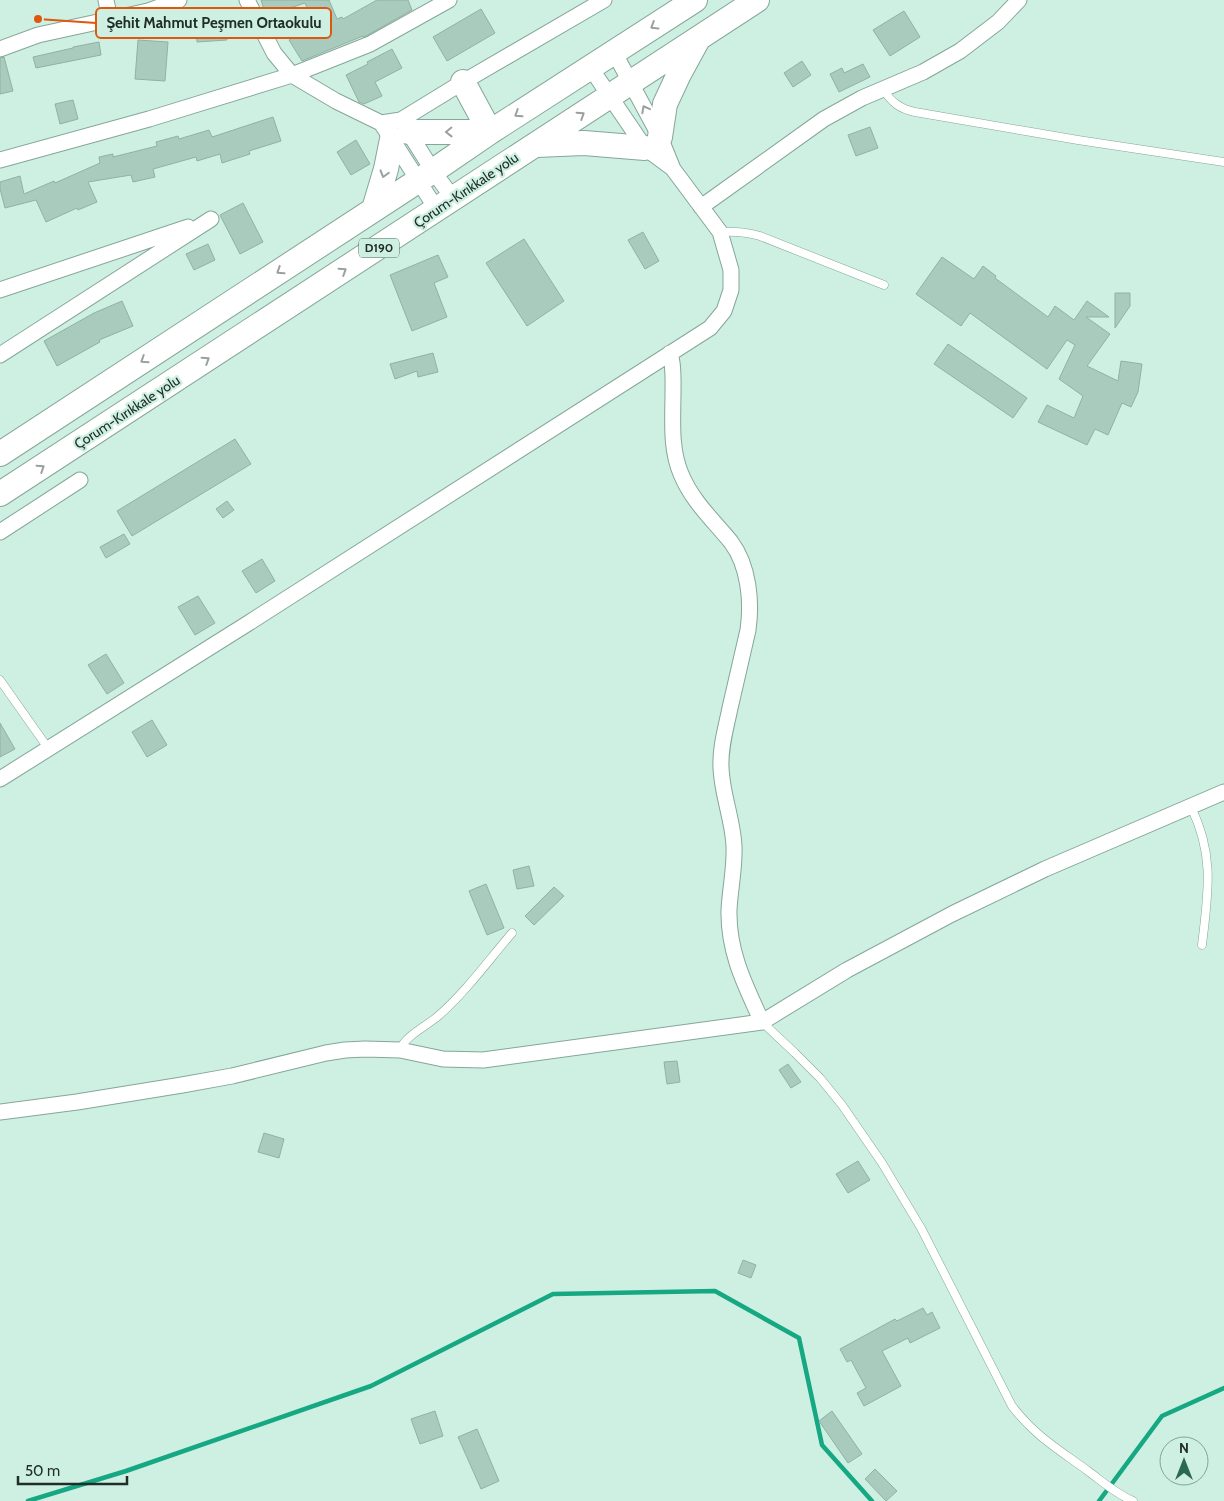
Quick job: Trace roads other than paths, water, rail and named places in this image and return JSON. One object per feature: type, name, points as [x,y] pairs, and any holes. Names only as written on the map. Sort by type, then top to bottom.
[{"type":"highway","name":"D190","points":[[0,454],[490,132],[695,0]]},
{"type":"highway","name":"Çorum-Kırıkkale yolu","points":[[0,494],[757,0]]},
{"type":"highway","points":[[535,145],[652,142],[665,104],[699,38]]},
{"type":"highway","points":[[463,82],[490,132]]},
{"type":"highway","points":[[374,209],[396,129],[490,132]]},
{"type":"street","points":[[106,0],[110,20]]},
{"type":"street","points":[[0,49],[38,35],[148,11],[179,0]]},
{"type":"street","points":[[247,0],[274,53],[292,75],[336,101],[396,129],[445,204]]},
{"type":"street","points":[[0,160],[149,119],[292,75],[370,44],[449,0]]},
{"type":"street","points":[[396,129],[463,82],[604,0]]},
{"type":"street","points":[[701,206],[824,119],[862,98],[923,72],[960,51],[998,22],[1019,0]]},
{"type":"street","points":[[614,52],[631,82],[652,142]]},
{"type":"street","points":[[0,779],[710,328],[724,311],[731,290],[730,270],[720,232],[652,142],[610,96],[590,67]]},
{"type":"street","points":[[425,175],[445,204]]},
{"type":"street","points":[[0,290],[211,219],[0,355]]},
{"type":"street","points":[[670,353],[674,368],[672,440],[675,458],[691,495],[732,544],[743,566],[749,591],[750,617],[748,630],[723,740],[721,767],[724,796],[731,823],[734,846],[729,927],[739,972],[762,1022]]},
{"type":"street","points":[[0,532],[80,480]]},
{"type":"street","points":[[0,1112],[77,1102],[232,1076],[326,1053],[365,1049],[400,1050],[443,1059],[483,1060],[762,1022],[847,970],[952,914],[1045,869],[1224,792]]},
{"type":"lane","points":[[883,89],[887,96],[900,107],[915,112],[1078,140],[1224,162]]},
{"type":"lane","points":[[720,232],[746,232],[760,236],[884,285]]},
{"type":"lane","points":[[0,680],[48,748]]},
{"type":"lane","points":[[1191,807],[1204,841],[1209,873],[1202,945]]},
{"type":"lane","points":[[400,1050],[404,1041],[423,1028],[451,1004],[512,933]]},
{"type":"lane","points":[[762,1022],[795,1053],[831,1092],[882,1163],[921,1228],[1012,1406],[1042,1439],[1114,1492],[1133,1501]]},
{"type":"waterway","points":[[28,1501],[126,1471],[371,1386],[553,1294],[715,1291],[799,1338],[822,1445],[872,1501]]},
{"type":"waterway","points":[[1099,1501],[1162,1416],[1224,1388]]},
{"type":"place","name":"Şehit Mahmut Peşmen Ortaokulu","points":[[38,19]]}]
